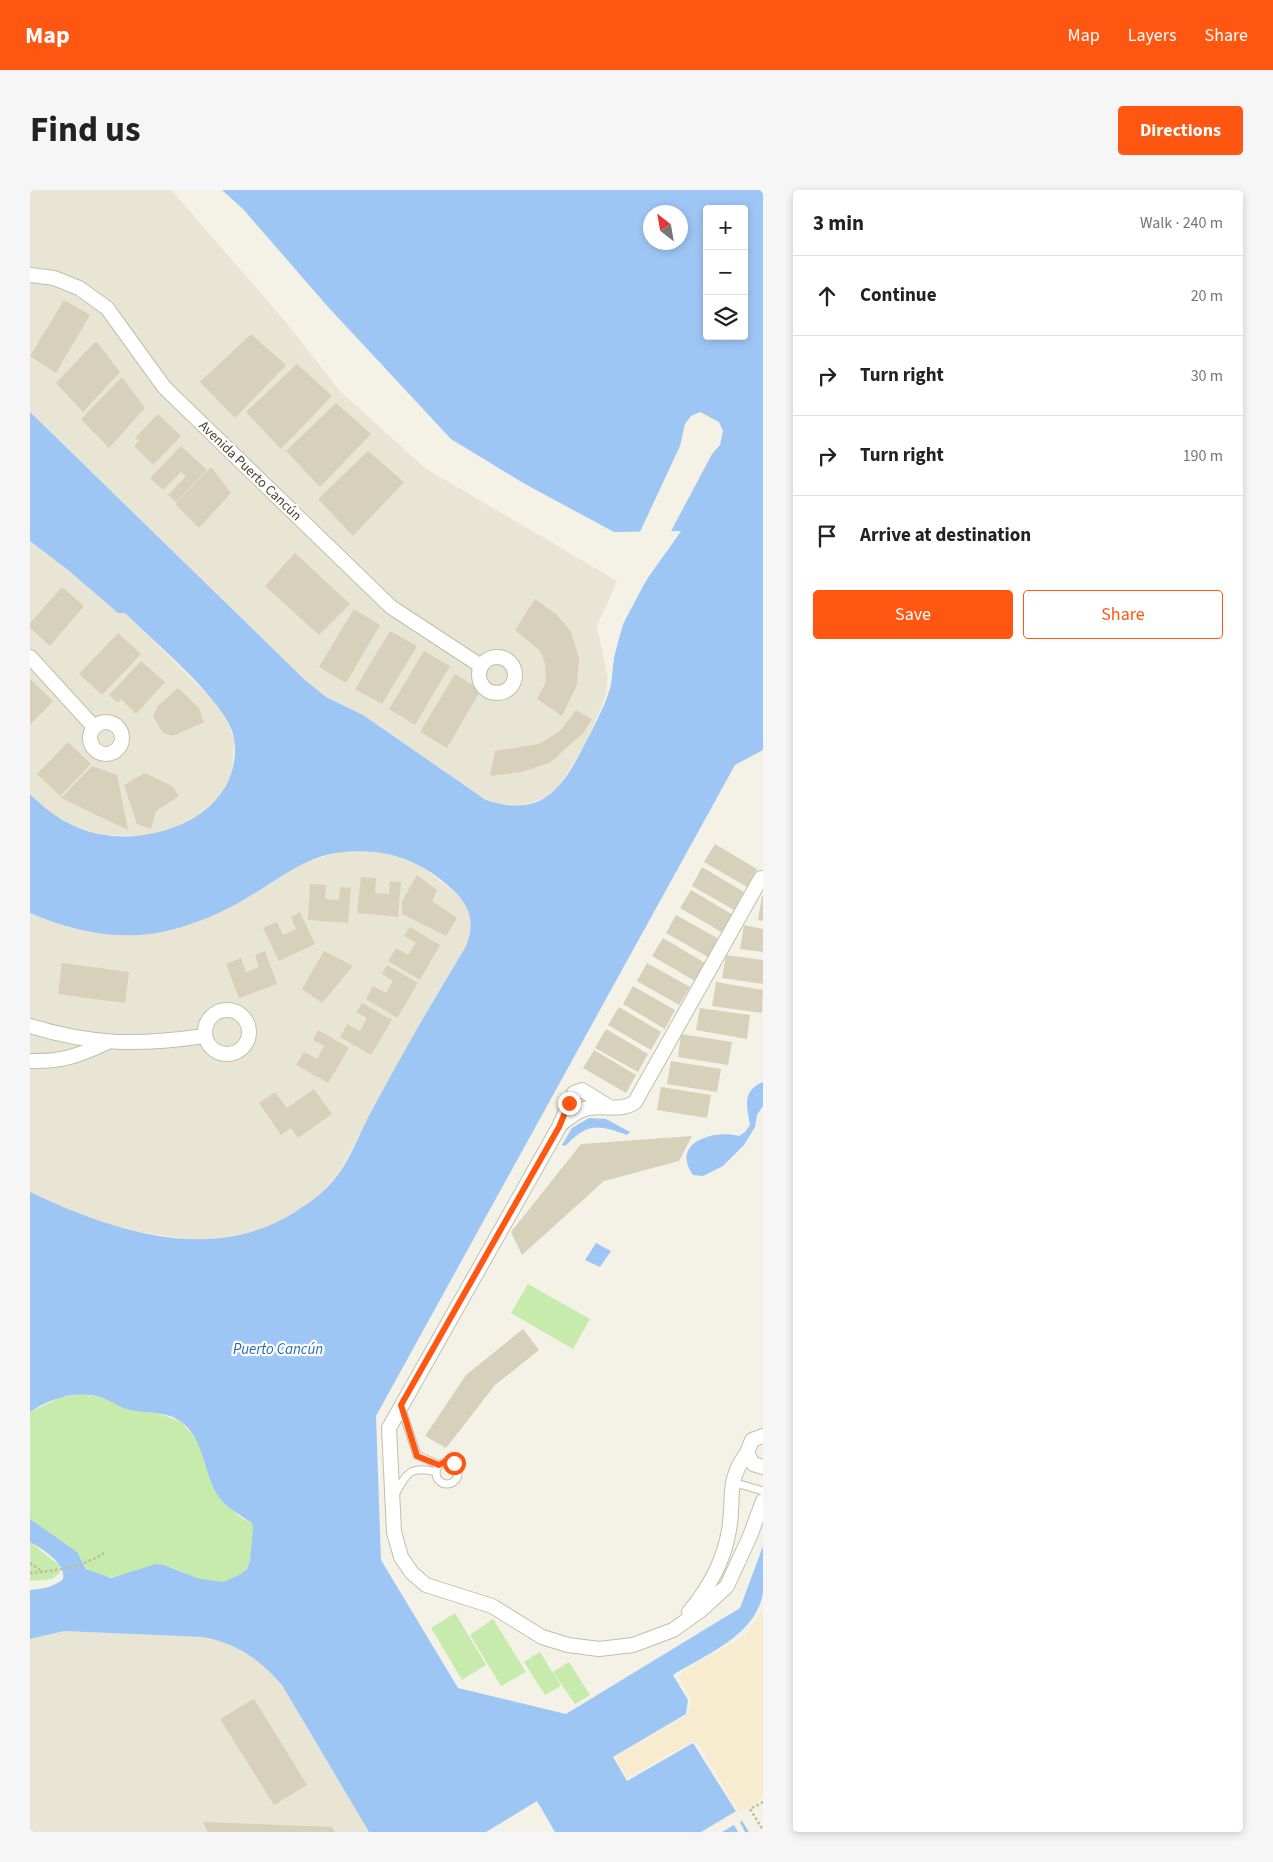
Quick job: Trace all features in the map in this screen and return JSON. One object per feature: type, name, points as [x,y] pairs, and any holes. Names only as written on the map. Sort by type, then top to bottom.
[{"type":"street","name":"Avenida Puerto Cancún","points":[[30,275],[54,278],[79,288],[107,308],[164,387],[391,608],[481,666]]},
{"type":"street","points":[[30,657],[94,727]]},
{"type":"street","points":[[587,1101],[618,1108],[629,1107],[635,1102],[761,878]]},
{"type":"street","points":[[30,1026],[64,1037],[106,1043],[156,1042],[205,1036]]},
{"type":"street","points":[[30,1061],[48,1062],[73,1058],[106,1043]]},
{"type":"street","points":[[587,1101],[582,1090],[574,1093],[559,1127],[401,1405],[390,1428],[394,1532],[401,1557],[412,1573],[426,1585],[492,1606],[524,1628],[568,1645],[599,1648],[632,1645],[673,1630],[701,1610],[727,1586],[763,1501]]},
{"type":"street","points":[[559,1127],[587,1101]]},
{"type":"street","points":[[673,1630],[698,1600],[722,1561],[730,1528],[731,1481],[758,1438]]},
{"type":"street","points":[[747,1453],[753,1464],[763,1467]]},
{"type":"street","points":[[722,1561],[729,1568],[735,1568]]},
{"type":"lane","points":[[393,1500],[410,1472],[415,1468],[438,1468],[417,1456],[401,1405]]},
{"type":"lane","points":[[758,1438],[763,1427]]},
{"type":"lane","points":[[731,1481],[763,1491]]},
{"type":"path","points":[[30,1573],[43,1572],[93,1560],[104,1553]]},
{"type":"path","points":[[30,1563],[43,1572]]},
{"type":"path","points":[[763,1802],[750,1809],[763,1830]]},
{"type":"shaded area","points":[[30,190],[171,190],[280,315],[340,391],[425,468],[617,581],[597,626],[610,688],[584,746],[555,792],[543,799],[522,805],[500,804],[487,800],[363,715],[326,697],[305,680],[30,412]]},
{"type":"shaded area","points":[[30,541],[68,570],[118,613],[125,613],[211,698],[223,715],[231,729],[234,742],[232,772],[220,796],[196,816],[172,829],[144,836],[105,835],[72,826],[48,812],[30,794]]},
{"type":"shaded area","points":[[350,850],[390,854],[420,865],[461,898],[467,906],[473,924],[465,948],[435,997],[333,1181],[315,1199],[281,1221],[242,1236],[204,1241],[125,1230],[75,1214],[30,1192],[30,913],[70,928],[105,934],[193,924],[242,901],[291,868],[307,861]]},
{"type":"shaded area","points":[[763,1609],[763,1798],[739,1812],[699,1745],[693,1741],[627,1778],[615,1757],[687,1715],[692,1700],[679,1678],[682,1672],[747,1634]]},
{"type":"shaded area","points":[[64,1631],[202,1637],[220,1640],[240,1648],[264,1665],[282,1685],[369,1832],[30,1832],[30,1639]]},
{"type":"green space","points":[[528,1284],[590,1319],[573,1349],[511,1313]]},
{"type":"green space","points":[[81,1394],[100,1397],[134,1411],[154,1411],[181,1422],[197,1440],[214,1486],[227,1505],[240,1517],[252,1523],[252,1550],[250,1561],[243,1573],[224,1582],[214,1583],[204,1581],[177,1569],[159,1566],[116,1576],[96,1575],[88,1570],[81,1559],[30,1519],[30,1412],[59,1398]]},
{"type":"green space","points":[[30,1542],[59,1565],[60,1573],[52,1579],[30,1581]]},
{"type":"green space","points":[[455,1613],[486,1665],[462,1680],[431,1628]]},
{"type":"green space","points":[[493,1619],[526,1672],[501,1686],[470,1635]]},
{"type":"green space","points":[[540,1652],[561,1686],[545,1695],[524,1662]]},
{"type":"green space","points":[[569,1662],[590,1695],[575,1704],[553,1672]]},
{"type":"water","name":"Puerto Cancún","points":[[222,190],[763,190],[763,750],[735,765],[376,1416],[381,1560],[458,1688],[566,1714],[740,1608],[763,1546],[763,1592],[759,1607],[751,1620],[728,1642],[673,1675],[688,1700],[686,1714],[613,1757],[627,1781],[693,1743],[749,1832],[369,1832],[282,1685],[265,1667],[237,1648],[202,1637],[64,1631],[30,1639],[30,1590],[56,1584],[63,1579],[63,1573],[61,1567],[52,1557],[30,1542],[30,1519],[77,1552],[86,1569],[111,1578],[156,1564],[164,1565],[200,1579],[223,1582],[241,1574],[247,1569],[250,1560],[253,1528],[252,1523],[229,1507],[216,1493],[199,1445],[188,1428],[176,1419],[163,1414],[123,1408],[103,1398],[84,1394],[56,1399],[30,1412],[30,1192],[94,1219],[128,1229],[162,1236],[196,1239],[230,1237],[263,1228],[295,1212],[324,1190],[344,1165],[394,1070],[465,948],[471,925],[468,911],[460,897],[427,870],[396,856],[352,851],[334,853],[302,864],[221,912],[192,924],[162,932],[145,935],[95,933],[62,925],[30,913],[30,794],[55,815],[83,830],[105,835],[145,835],[166,830],[203,812],[217,798],[228,782],[234,762],[235,749],[231,728],[223,714],[198,683],[125,613],[118,613],[68,570],[30,541],[30,412],[305,680],[326,697],[363,715],[486,800],[506,805],[523,805],[537,802],[549,795],[560,785],[569,772],[608,695],[612,680],[616,645],[628,612],[641,588],[681,531],[614,532],[525,484],[451,439],[329,308],[243,209]]},
{"type":"water","points":[[763,1082],[763,1106],[757,1115],[755,1127],[744,1145],[723,1166],[703,1176],[693,1175],[687,1164],[687,1154],[691,1147],[707,1137],[729,1134],[739,1136],[745,1132],[750,1125],[747,1106],[748,1095],[751,1090]]},
{"type":"water","points":[[589,1118],[606,1119],[630,1132],[627,1135],[608,1129],[593,1128],[580,1133],[565,1146],[562,1145],[572,1128]]},
{"type":"water","points":[[596,1243],[611,1251],[600,1267],[585,1260]]},
{"type":"pier","points":[[700,412],[719,422],[723,431],[720,445],[712,454],[670,533],[639,534],[680,446],[685,424],[691,416]]},
{"type":"pier","points":[[648,577],[623,624],[614,657],[610,688],[604,702],[611,657],[620,623]]},
{"type":"pier","points":[[537,1801],[555,1832],[486,1832]]},
{"type":"pier","points":[[738,1810],[744,1819],[740,1822],[745,1832],[738,1832],[734,1825],[722,1832],[701,1832]]},
{"type":"building","points":[[64,300],[90,315],[56,373],[30,356]]},
{"type":"building","points":[[251,334],[286,365],[235,418],[200,382]]},
{"type":"building","points":[[96,341],[120,372],[83,412],[56,383]]},
{"type":"building","points":[[297,364],[332,396],[281,449],[246,412]]},
{"type":"building","points":[[122,377],[145,408],[109,448],[81,419]]},
{"type":"building","points":[[336,403],[371,434],[320,487],[286,451]]},
{"type":"building","points":[[158,414],[181,436],[153,465],[134,446],[139,441],[135,438]]},
{"type":"building","points":[[181,446],[207,470],[176,502],[168,495],[186,476],[181,472],[163,490],[150,478]]},
{"type":"building","points":[[368,451],[404,482],[353,536],[318,499]]},
{"type":"building","points":[[211,467],[231,493],[199,528],[175,504]]},
{"type":"building","points":[[295,553],[350,604],[319,635],[265,586]]},
{"type":"building","points":[[62,587],[84,606],[50,646],[30,628],[30,623]]},
{"type":"building","points":[[535,599],[557,615],[571,632],[579,658],[577,685],[562,716],[537,699],[546,682],[545,663],[540,651],[515,630]]},
{"type":"building","points":[[354,609],[380,625],[346,683],[319,667]]},
{"type":"building","points":[[390,631],[417,646],[382,704],[355,689]]},
{"type":"building","points":[[118,633],[141,654],[102,695],[79,674]]},
{"type":"building","points":[[424,651],[450,666],[415,725],[389,709]]},
{"type":"building","points":[[141,661],[165,682],[136,714],[121,699],[118,703],[109,695]]},
{"type":"building","points":[[455,674],[481,690],[447,748],[420,732]]},
{"type":"building","points":[[30,679],[53,701],[30,725]]},
{"type":"building","points":[[178,688],[199,708],[204,722],[173,736],[163,733],[153,716],[158,706]]},
{"type":"building","points":[[576,710],[592,719],[584,732],[551,762],[522,772],[490,776],[495,751],[539,744],[560,731]]},
{"type":"building","points":[[68,742],[91,764],[60,796],[37,774]]},
{"type":"building","points":[[92,766],[117,775],[128,830],[61,798]]},
{"type":"building","points":[[145,773],[172,786],[179,796],[156,811],[151,829],[137,824],[124,785]]},
{"type":"building","points":[[715,844],[757,869],[747,887],[704,862]]},
{"type":"building","points":[[702,867],[744,892],[734,910],[692,886]]},
{"type":"building","points":[[417,875],[437,890],[432,901],[457,918],[446,936],[402,914],[402,901]]},
{"type":"building","points":[[361,877],[376,878],[375,893],[389,894],[390,881],[401,882],[398,917],[357,913]]},
{"type":"building","points":[[310,884],[326,885],[325,899],[339,900],[340,887],[351,888],[348,923],[308,920]]},
{"type":"building","points":[[691,890],[733,915],[723,933],[680,908]]},
{"type":"building","points":[[763,896],[763,921],[758,920]]},
{"type":"building","points":[[300,912],[315,944],[279,961],[263,928],[277,922],[283,935],[296,929],[291,917]]},
{"type":"building","points":[[676,915],[719,939],[708,957],[666,933]]},
{"type":"building","points":[[744,925],[763,929],[763,952],[740,949]]},
{"type":"building","points":[[410,927],[440,945],[420,980],[388,961],[396,948],[408,955],[416,943],[404,936]]},
{"type":"building","points":[[663,938],[705,963],[695,981],[652,956]]},
{"type":"building","points":[[265,951],[277,984],[239,998],[226,964],[241,958],[246,972],[259,967],[255,955]]},
{"type":"building","points":[[324,951],[353,966],[322,1003],[302,989]]},
{"type":"building","points":[[726,955],[763,960],[763,984],[722,978]]},
{"type":"building","points":[[62,963],[129,972],[125,1003],[58,994]]},
{"type":"building","points":[[647,963],[690,987],[679,1005],[637,981]]},
{"type":"building","points":[[387,965],[418,983],[397,1018],[366,999],[373,986],[386,993],[393,981],[382,974]]},
{"type":"building","points":[[716,982],[763,990],[762,1013],[712,1006]]},
{"type":"building","points":[[633,986],[675,1010],[665,1029],[623,1004]]},
{"type":"building","points":[[362,1003],[392,1020],[371,1055],[340,1037],[347,1024],[360,1031],[367,1018],[356,1012]]},
{"type":"building","points":[[619,1007],[661,1032],[651,1050],[608,1025]]},
{"type":"building","points":[[700,1008],[750,1015],[747,1039],[696,1030]]},
{"type":"building","points":[[606,1029],[648,1054],[638,1072],[595,1048]]},
{"type":"building","points":[[318,1030],[349,1048],[328,1083],[296,1065],[304,1052],[317,1059],[324,1046],[313,1040]]},
{"type":"building","points":[[681,1034],[732,1042],[728,1065],[678,1057]]},
{"type":"building","points":[[594,1050],[636,1075],[626,1093],[583,1068]]},
{"type":"building","points":[[671,1061],[721,1069],[717,1092],[667,1084]]},
{"type":"building","points":[[661,1087],[711,1095],[707,1118],[657,1110]]},
{"type":"building","points":[[314,1089],[332,1114],[298,1138],[291,1128],[281,1135],[259,1103],[275,1092],[287,1108]]},
{"type":"building","points":[[692,1136],[679,1161],[604,1181],[522,1255],[511,1232],[581,1144]]},
{"type":"building","points":[[523,1329],[539,1350],[495,1385],[446,1448],[425,1436],[466,1375]]},
{"type":"building","points":[[254,1699],[307,1785],[274,1805],[220,1719]]},
{"type":"building","points":[[203,1822],[332,1827],[335,1832],[208,1832]]},
{"type":"route","points":[[454,1463],[446,1461],[439,1465],[417,1456],[401,1405],[559,1127],[569,1103]]}]
